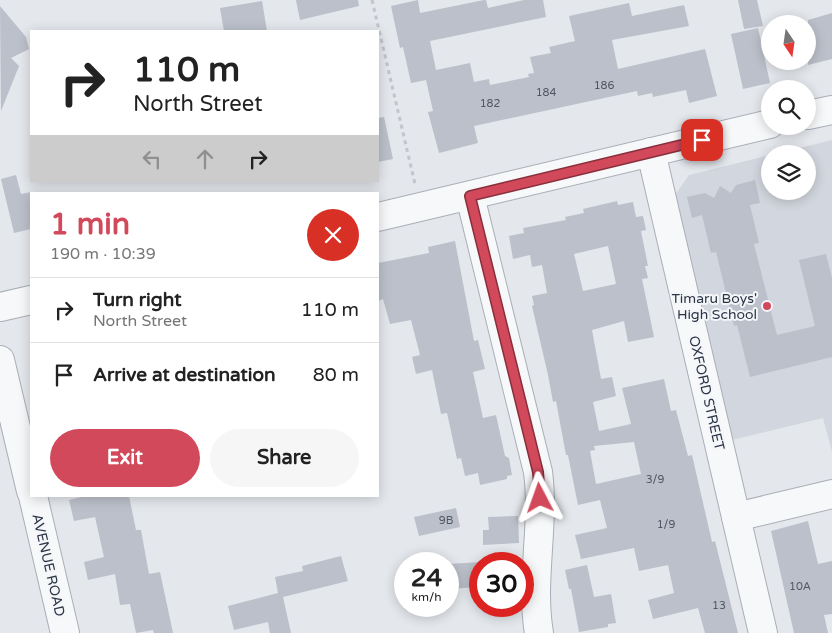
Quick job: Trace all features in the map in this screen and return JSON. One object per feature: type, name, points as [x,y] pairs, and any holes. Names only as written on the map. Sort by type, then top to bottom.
[{"type":"street","points":[[816,114],[832,110]]},
{"type":"street","points":[[379,218],[761,126]]},
{"type":"street","name":"OXFORD STREET","points":[[650,152],[764,633]]},
{"type":"street","points":[[470,196],[538,472],[540,498],[535,599],[539,633]]},
{"type":"street","points":[[0,307],[30,300]]},
{"type":"street","points":[[0,360],[30,487]]},
{"type":"street","points":[[736,517],[832,494]]},
{"type":"street","name":"AVENUE ROAD","points":[[32,497],[65,633]]},
{"type":"path","points":[[372,0],[379,30]]},
{"type":"path","points":[[379,30],[420,207]]},
{"type":"shaded area","name":"Timaru Boys' High School","points":[[832,140],[832,452],[823,418],[732,440],[675,195],[689,175],[761,157],[761,200],[816,200],[816,145],[812,145]]},
{"type":"building","points":[[296,0],[358,0],[359,6],[300,20]]},
{"type":"building","points":[[418,0],[420,13],[484,0],[486,0],[488,8],[524,0],[543,0],[546,17],[430,41],[436,70],[470,63],[474,82],[489,79],[490,85],[529,77],[528,74],[534,73],[530,57],[551,53],[549,47],[575,41],[569,16],[629,3],[632,16],[684,5],[689,26],[612,40],[618,69],[705,49],[717,96],[689,103],[686,90],[653,97],[652,93],[638,96],[637,91],[474,126],[478,143],[439,153],[428,112],[433,111],[426,80],[411,83],[403,47],[400,48],[391,6]]},
{"type":"building","points":[[738,0],[757,0],[761,26],[744,29]]},
{"type":"building","points":[[262,1],[267,30],[224,30],[220,8]]},
{"type":"building","points":[[0,6],[26,37],[29,49],[11,58],[19,66],[1,111]]},
{"type":"building","points":[[832,13],[832,59],[816,63],[816,18]]},
{"type":"building","points":[[758,28],[761,42],[761,70],[767,70],[769,80],[761,80],[761,85],[743,89],[731,34]]},
{"type":"building","points":[[384,117],[393,159],[379,162],[379,118]]},
{"type":"building","points":[[16,175],[21,194],[30,192],[30,229],[14,233],[1,179]]},
{"type":"building","points":[[755,180],[760,203],[750,205],[759,243],[754,244],[777,335],[815,326],[799,260],[826,254],[832,278],[832,357],[750,377],[737,325],[734,326],[716,252],[711,253],[702,215],[692,218],[687,197],[705,193],[714,198],[720,186],[731,193],[736,185]]},
{"type":"building","points":[[617,201],[618,205],[633,202],[636,217],[643,216],[646,230],[641,231],[648,266],[645,266],[648,278],[642,279],[654,337],[628,342],[624,321],[592,330],[601,379],[612,377],[616,396],[593,402],[599,431],[631,424],[622,388],[664,379],[671,411],[676,410],[688,456],[692,455],[712,542],[715,541],[738,633],[705,633],[698,608],[653,619],[648,600],[674,593],[668,565],[639,571],[634,548],[581,559],[575,535],[607,528],[600,500],[578,505],[556,401],[553,402],[532,306],[534,305],[532,296],[547,293],[542,265],[532,267],[530,255],[513,259],[509,236],[524,233],[523,228],[566,220],[565,217],[584,213],[583,209]],"holes":[[[608,246],[616,284],[583,291],[574,254]],[[634,442],[641,474],[596,484],[590,451],[595,450],[594,446]]]},
{"type":"building","points":[[455,241],[474,341],[478,340],[485,369],[473,372],[483,418],[496,415],[505,456],[509,458],[512,475],[507,476],[507,479],[480,485],[478,473],[465,476],[461,458],[457,459],[447,413],[441,414],[432,370],[416,374],[412,357],[420,355],[411,320],[390,324],[383,299],[379,301],[379,263],[429,253],[428,247]]},
{"type":"building","points":[[81,497],[129,497],[136,530],[141,530],[149,574],[160,572],[173,633],[154,633],[153,630],[136,633],[130,604],[120,605],[115,574],[88,580],[84,562],[104,557],[95,517],[74,521],[69,500]]},
{"type":"building","points":[[456,508],[460,527],[419,536],[414,517]]},
{"type":"building","points":[[518,516],[519,543],[483,545],[483,530],[489,530],[488,517]]},
{"type":"building","points":[[808,521],[818,564],[832,561],[832,614],[824,615],[828,633],[794,633],[771,531]]},
{"type":"building","points":[[341,556],[348,581],[283,597],[291,633],[270,633],[268,622],[234,630],[228,606],[278,593],[275,577],[303,571],[302,566]]},
{"type":"building","points":[[459,563],[469,563],[469,588],[459,588]]},
{"type":"building","points":[[587,565],[594,597],[611,594],[616,623],[608,624],[608,627],[579,632],[571,589],[569,589],[565,570]]},
{"type":"place","name":"Timaru Boys' High School","points":[[767,306]]},
{"type":"route","points":[[540,498],[538,472],[470,196],[702,140]]}]
